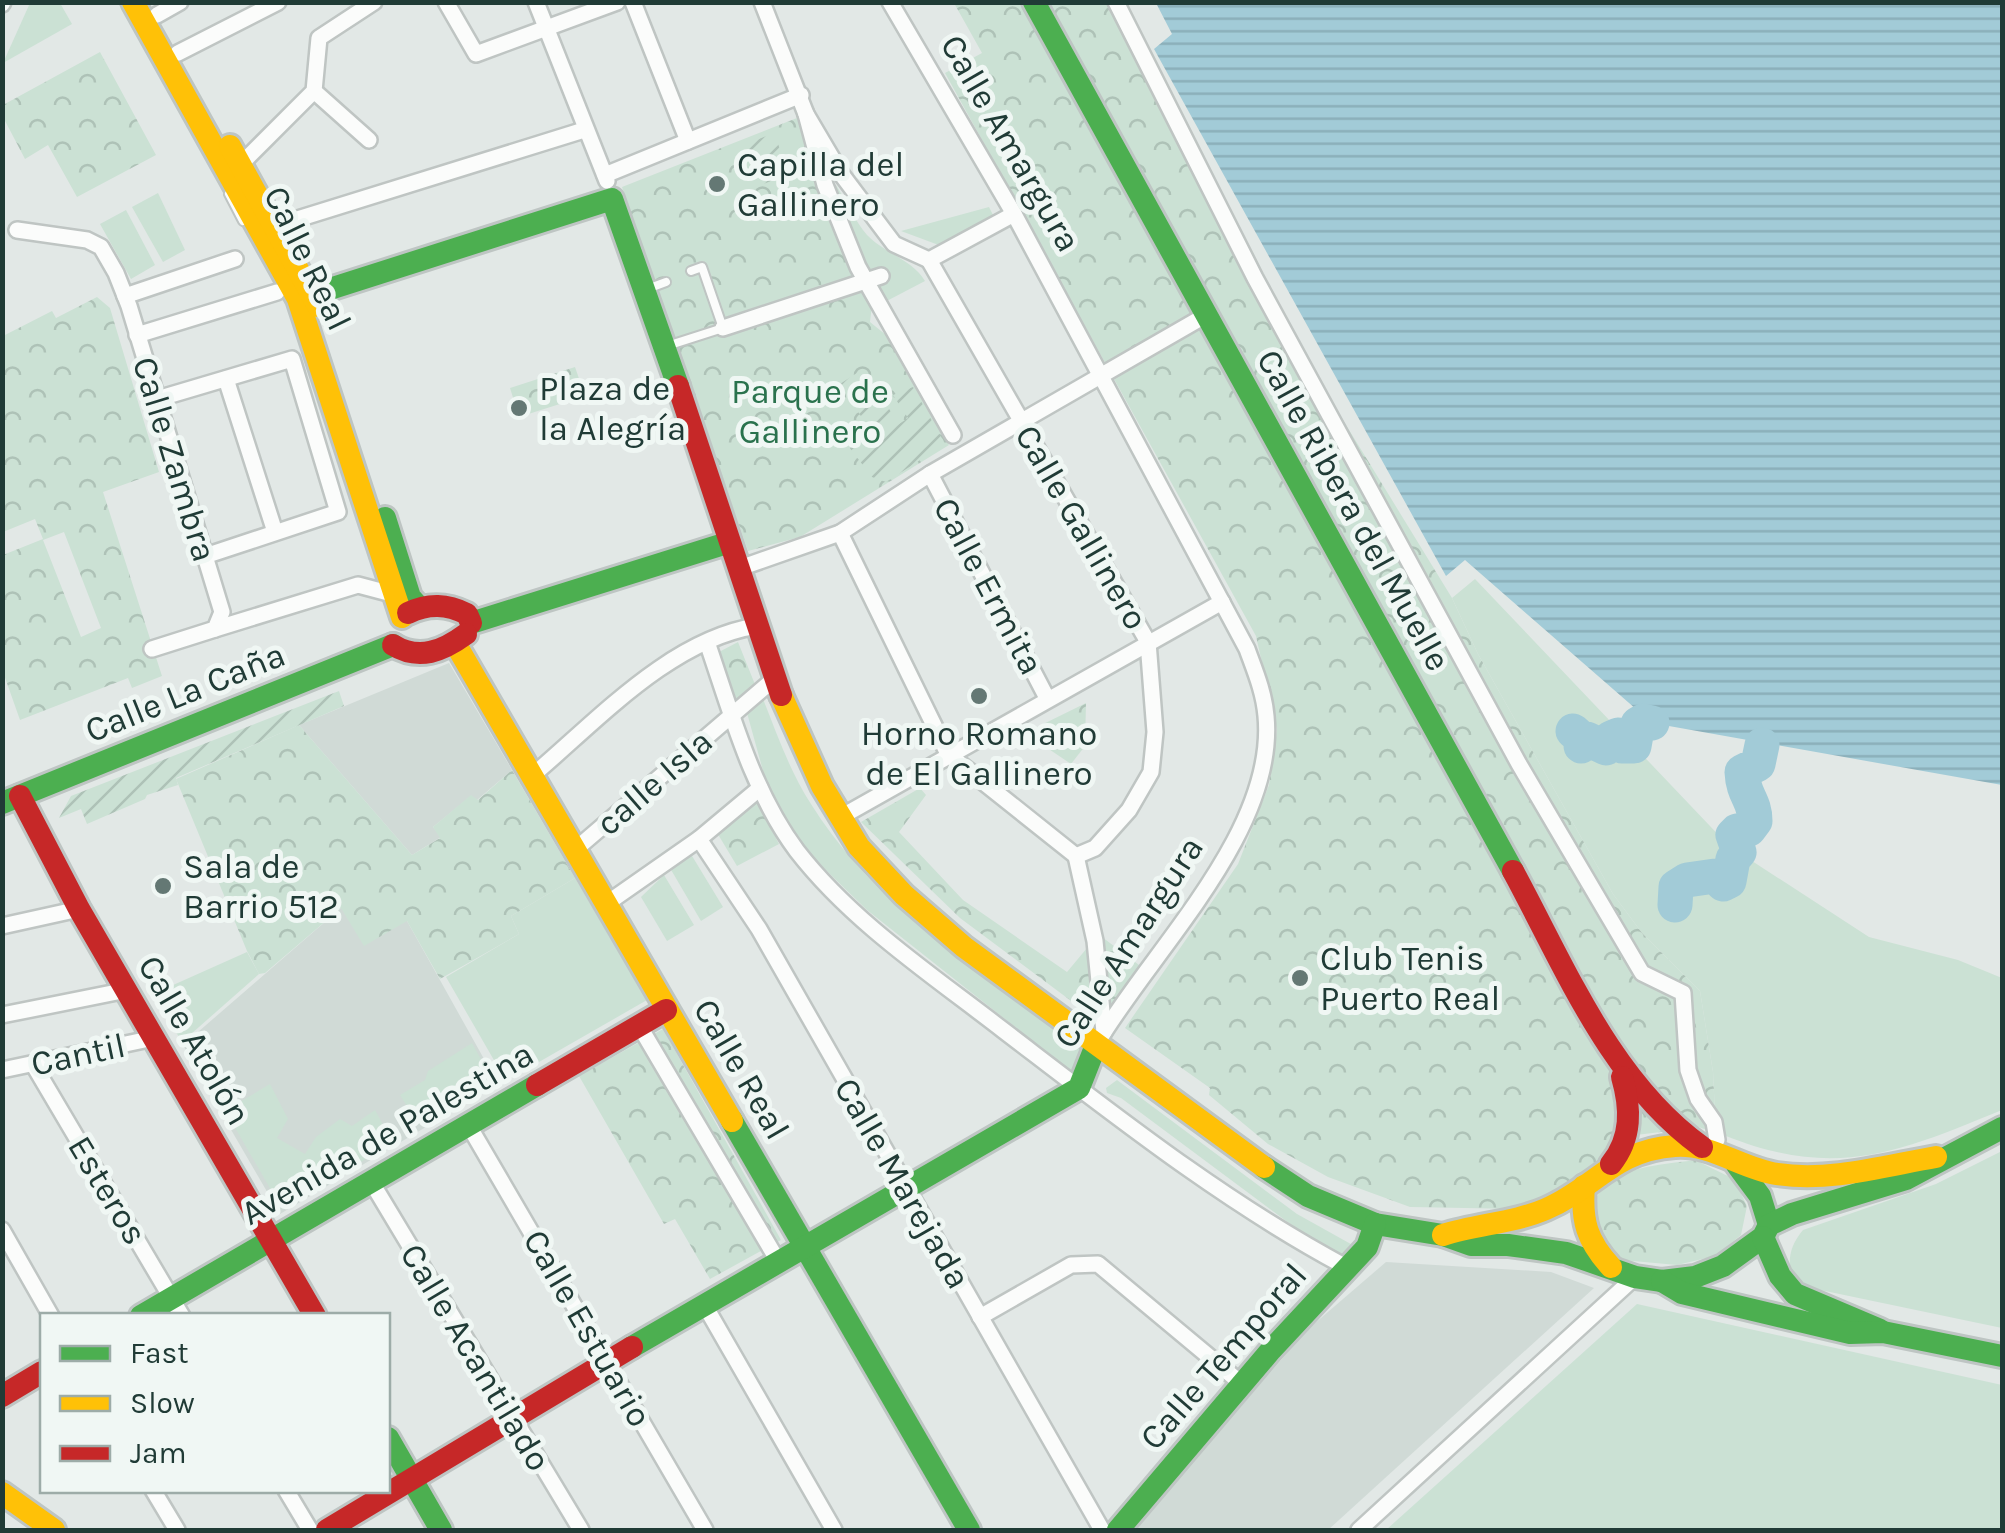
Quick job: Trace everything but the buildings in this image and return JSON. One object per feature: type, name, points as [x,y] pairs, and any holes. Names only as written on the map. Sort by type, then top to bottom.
[{"type":"street","name":"Calle Real","points":[[133,2],[232,165],[275,226],[392,594],[410,612]]},
{"type":"street","points":[[154,9],[180,2]]},
{"type":"street","points":[[178,53],[278,2]]},
{"type":"street","points":[[232,165],[314,91],[319,38],[374,2]]},
{"type":"street","points":[[446,2],[476,54],[617,2]]},
{"type":"street","points":[[536,2],[612,199],[656,286],[665,346],[728,543],[774,679],[807,756],[859,847],[931,919],[1100,1038],[1308,1196],[1375,1224],[1443,1235],[1471,1245],[1508,1245],[1566,1253],[1662,1281],[1694,1277],[1723,1266],[1792,1214],[1906,1179],[2002,1128]]},
{"type":"street","points":[[634,2],[688,141]]},
{"type":"street","points":[[762,2],[801,95],[826,185],[878,273],[880,311],[954,435]]},
{"type":"street","name":"Calle Amargura","points":[[390,1491],[778,1260],[1079,1088],[1100,1038],[1223,866],[1258,779],[1266,738],[1263,694],[1247,649],[1014,214],[890,2]]},
{"type":"street","name":"Calle Ribera del Muelle","points":[[1034,2],[1612,1050]]},
{"type":"street","points":[[1116,2],[1255,278],[1519,764],[1642,973],[1683,993],[1688,1070],[1698,1099],[1714,1122],[1709,1144]]},
{"type":"street","name":"Calle Real","points":[[154,9],[232,165],[270,252],[296,295],[407,590],[410,612]]},
{"type":"street","points":[[314,91],[370,140]]},
{"type":"street","points":[[605,175],[801,95]]},
{"type":"street","points":[[806,114],[842,175],[894,244],[929,260],[1014,214]]},
{"type":"street","points":[[275,226],[584,130]]},
{"type":"street","points":[[296,295],[612,199]]},
{"type":"street","name":"Calle Zambra","points":[[17,230],[87,240],[100,247],[127,301],[222,612],[215,629]]},
{"type":"street","points":[[722,328],[878,273],[894,244]]},
{"type":"street","points":[[127,301],[235,259]]},
{"type":"street","name":"Calle Gallinero","points":[[929,260],[1148,642],[1156,732],[1152,772],[1129,810],[1095,848],[1076,856]]},
{"type":"street","name":"Calle Real","points":[[137,335],[296,295]]},
{"type":"street","points":[[737,569],[840,533],[930,474],[1208,314]]},
{"type":"street","name":"Calle Real","points":[[157,398],[292,359],[338,512],[205,556]]},
{"type":"street","points":[[226,379],[275,532]]},
{"type":"street","name":"Calle Ermita","points":[[930,474],[1047,698]]},
{"type":"street","points":[[840,533],[948,754],[1076,856],[1095,941],[1100,1038]]},
{"type":"street","points":[[471,623],[728,543]]},
{"type":"street","points":[[152,650],[358,585],[392,594]]},
{"type":"street","points":[[839,818],[1222,602]]},
{"type":"street","points":[[434,605],[458,609],[467,614],[471,623],[468,632],[455,643],[424,655],[403,653],[393,644],[392,636],[410,612],[434,605]]},
{"type":"street","points":[[533,775],[669,661],[739,629],[757,626]]},
{"type":"street","points":[[708,642],[760,788],[795,848],[840,900],[1079,1088],[1280,1232],[1346,1267]]},
{"type":"street","name":"Calle Real","points":[[455,643],[969,1530]]},
{"type":"street","name":"Calle La Caña","points":[[11,800],[393,644]]},
{"type":"street","name":"calle Isla","points":[[576,849],[774,679]]},
{"type":"street","points":[[606,904],[699,839],[760,788]]},
{"type":"street","name":"Calle Atolón","points":[[11,800],[127,990],[313,1313]]},
{"type":"street","name":"Calle Marejada","points":[[699,839],[759,929],[1102,1530]]},
{"type":"street","points":[[2,926],[79,909]]},
{"type":"street","points":[[2,1015],[127,990]]},
{"type":"street","name":"Avenida de Palestina","points":[[177,1307],[271,1241],[666,1010]]},
{"type":"street","points":[[640,1027],[778,1260]]},
{"type":"street","name":"Cantil","points":[[2,1070],[154,1038]]},
{"type":"street","points":[[1612,1050],[1634,1087],[1655,1110],[1737,1164],[1760,1196],[1781,1278],[1798,1297],[1858,1318],[1883,1332]]},
{"type":"street","points":[[1443,1235],[1550,1208],[1584,1186],[1622,1153],[1628,1096],[1612,1050]]},
{"type":"street","name":"Esteros","points":[[33,1064],[177,1307]]},
{"type":"street","name":"Calle Estuario","points":[[469,1126],[705,1530]]},
{"type":"street","points":[[1608,1167],[1663,1148],[1709,1144]]},
{"type":"street","points":[[1737,1164],[1764,1172],[1810,1177],[1959,1153]]},
{"type":"street","name":"Calle Acantilado","points":[[372,1183],[581,1530]]},
{"type":"street","points":[[1584,1186],[1581,1215],[1586,1238],[1611,1267]]},
{"type":"street","name":"Calle Temporal","points":[[1118,1530],[1242,1384],[1367,1247],[1375,1224]]},
{"type":"street","points":[[2,1230],[49,1313]]},
{"type":"street","points":[[980,1316],[1071,1265],[1098,1264],[1242,1384]]},
{"type":"street","points":[[1359,1530],[1635,1276]]},
{"type":"street","points":[[1662,1281],[1682,1293],[1850,1333],[1883,1332],[2002,1356]]},
{"type":"street","points":[[704,1304],[834,1530]]},
{"type":"street","points":[[2,1396],[40,1373]]},
{"type":"street","points":[[390,1441],[441,1530]]},
{"type":"street","points":[[2,1493],[54,1530]]},
{"type":"street","points":[[156,1493],[177,1530]]},
{"type":"street","points":[[288,1493],[310,1530]]},
{"type":"street","name":"Calle Amargura","points":[[327,1530],[387,1493]]},
{"type":"lane","points":[[665,346],[722,328],[702,267],[691,272]]},
{"type":"shaded area","points":[[449,663],[512,770],[477,800],[471,796],[433,827],[441,837],[412,855],[299,725]]},
{"type":"shaded area","points":[[341,908],[407,921],[498,1084],[280,1214],[208,1090],[214,1075],[209,1064],[193,1063],[183,1045]]},
{"type":"shaded area","points":[[1386,1262],[1551,1272],[1594,1288],[1328,1530],[1134,1530],[1307,1330]]},
{"type":"green space","points":[[30,3],[60,3],[72,24],[3,63]]},
{"type":"green space","points":[[954,3],[1109,3],[1218,216],[1452,598],[1478,654],[1613,894],[1642,933],[1700,991],[1713,1072],[1715,1114],[1726,1136],[1689,1124],[1636,1135],[1557,1192],[1519,1209],[1410,1207],[1328,1177],[1268,1144],[1209,1095],[1210,1088],[1125,1028],[1238,864],[1269,785],[1277,730],[1256,636],[945,73],[982,53]]},
{"type":"green space","points":[[100,52],[156,155],[77,197],[48,145],[25,159],[3,117],[3,105]]},
{"type":"green space","name":"Parque de Gallinero","points":[[797,118],[872,305],[870,322],[886,335],[949,445],[800,537],[748,551],[622,187]]},
{"type":"green space","points":[[774,133],[789,174],[750,189],[743,172],[752,169],[755,176],[777,166],[767,150],[752,155],[736,148]]},
{"type":"green space","points":[[836,185],[867,235],[913,267],[925,281],[881,304],[829,190]]},
{"type":"green space","points":[[158,193],[185,250],[163,262],[132,207]]},
{"type":"green space","points":[[989,207],[995,219],[944,247],[901,231]]},
{"type":"green space","points":[[126,210],[155,265],[131,279],[100,224]]},
{"type":"green space","points":[[97,297],[110,308],[159,472],[103,492],[162,676],[132,688],[128,678],[20,720],[3,672],[3,555],[43,539],[35,519],[3,532],[3,336],[52,311],[56,318]],"holes":[[[64,532],[101,628],[81,637],[43,540]]]},
{"type":"green space","points":[[575,367],[585,396],[519,417],[510,388]]},
{"type":"green space","points":[[863,369],[893,415],[870,430],[840,384]]},
{"type":"green space","points":[[913,387],[945,444],[886,482],[872,477],[836,430],[847,422],[868,445],[908,418],[893,395]]},
{"type":"green space","points":[[1475,579],[1729,846],[1869,937],[1958,960],[2002,978],[2002,1110],[1931,1138],[1867,1155],[1801,1156],[1726,1136],[1715,1114],[1713,1072],[1700,991],[1642,933],[1613,894],[1478,654],[1452,598]]},
{"type":"green space","points":[[738,642],[756,687],[737,701],[719,652]]},
{"type":"green space","points":[[339,691],[344,706],[176,778],[178,785],[147,795],[87,824],[81,809],[59,818],[71,796]]},
{"type":"green space","points":[[763,699],[784,753],[811,804],[867,877],[971,968],[1084,1048],[1077,1076],[867,910],[802,847],[767,785],[747,713]]},
{"type":"green space","points":[[1086,703],[1085,746],[1071,764],[1025,733]]},
{"type":"green space","points":[[299,725],[412,855],[440,838],[433,827],[471,795],[478,800],[512,770],[575,878],[511,916],[519,934],[440,979],[407,921],[364,946],[341,908],[259,974],[176,779]]},
{"type":"green space","points":[[920,788],[926,795],[899,832],[963,900],[1067,972],[1092,942],[1102,937],[1143,968],[1102,1024],[960,918],[861,822]]},
{"type":"green space","points":[[754,797],[779,844],[737,866],[716,831]]},
{"type":"green space","points":[[689,851],[723,907],[701,921],[670,868]]},
{"type":"green space","points":[[664,875],[694,925],[667,941],[641,897]]},
{"type":"green space","points":[[575,878],[647,1000],[506,1081],[446,977],[519,934],[511,916]]},
{"type":"green space","points":[[247,952],[259,974],[182,1042],[153,994]]},
{"type":"green space","points":[[663,1029],[781,1240],[710,1279],[675,1219],[664,1224],[579,1076]]},
{"type":"green space","points":[[472,1043],[493,1081],[418,1124],[400,1095],[425,1080],[428,1071]]},
{"type":"green space","points":[[1117,1080],[1297,1214],[1358,1248],[1345,1258],[1297,1229],[1121,1098],[1107,1093],[1106,1088]]},
{"type":"green space","points":[[270,1084],[288,1119],[277,1138],[305,1154],[316,1137],[340,1119],[352,1126],[375,1110],[393,1143],[282,1209],[233,1124],[240,1102]]},
{"type":"green space","points":[[2002,1151],[2002,1328],[1806,1287],[1791,1277],[1791,1252],[1803,1230],[1936,1184]]},
{"type":"green space","points":[[1695,1160],[1734,1179],[1747,1206],[1741,1235],[1715,1256],[1677,1265],[1622,1260],[1606,1248],[1592,1231],[1594,1203],[1603,1188],[1639,1169]]},
{"type":"green space","points":[[1637,1304],[2002,1385],[2002,1530],[1386,1530]]},
{"type":"water","points":[[1156,3],[2002,3],[2002,785],[1652,723],[1465,560],[1446,576],[1154,49],[1172,34]]},
{"type":"waterway","points":[[1573,731],[1581,738],[1581,746],[1587,739],[1606,748],[1611,738],[1618,735],[1622,746],[1634,746],[1638,724],[1652,723]]},
{"type":"waterway","points":[[1675,905],[1676,887],[1687,880],[1715,876],[1723,884],[1729,881],[1733,859],[1739,852],[1733,835],[1749,829],[1755,821],[1742,772],[1758,764],[1762,745]]},
{"type":"traffic: fast","points":[[1034,2],[1513,871]]},
{"type":"traffic: fast","points":[[314,294],[612,199],[678,386]]},
{"type":"traffic: fast","points":[[385,518],[410,597],[419,607]]},
{"type":"traffic: fast","points":[[471,623],[727,543]]},
{"type":"traffic: fast","points":[[2,803],[393,645]]},
{"type":"traffic: fast","points":[[632,1347],[1079,1088],[1096,1045]]},
{"type":"traffic: fast","points":[[146,1313],[537,1085]]},
{"type":"traffic: fast","points":[[732,1121],[969,1530]]},
{"type":"traffic: fast","points":[[1264,1167],[1308,1196],[1375,1224],[1443,1235],[1471,1245],[1508,1245],[1566,1253],[1635,1277],[1662,1281],[1695,1277],[1723,1266],[1763,1237],[1769,1225],[1792,1214],[1906,1179],[2002,1128]]},
{"type":"traffic: fast","points":[[1737,1165],[1760,1196],[1769,1225]]},
{"type":"traffic: fast","points":[[1118,1530],[1271,1350],[1367,1247],[1375,1224]]},
{"type":"traffic: fast","points":[[1763,1237],[1780,1276],[1795,1294],[1880,1330]]},
{"type":"traffic: fast","points":[[1662,1281],[1682,1293],[1850,1333],[1883,1332],[2002,1356]]},
{"type":"traffic: fast","points":[[390,1441],[441,1530]]},
{"type":"traffic: slow","points":[[133,2],[298,299],[402,617]]},
{"type":"traffic: slow","points":[[230,146],[318,306]]},
{"type":"traffic: slow","points":[[455,643],[732,1121]]},
{"type":"traffic: slow","points":[[781,695],[822,786],[859,847],[904,895],[964,947],[1264,1167]]},
{"type":"traffic: slow","points":[[1443,1235],[1546,1209],[1620,1162],[1654,1149],[1701,1148],[1764,1171],[1797,1176],[1857,1172],[1936,1157]]},
{"type":"traffic: slow","points":[[1584,1186],[1587,1230],[1611,1267]]},
{"type":"traffic: slow","points":[[2,1493],[54,1530]]},
{"type":"traffic: jam","points":[[678,386],[781,695]]},
{"type":"traffic: jam","points":[[408,613],[431,606],[452,608],[467,614],[471,623]]},
{"type":"traffic: jam","points":[[393,645],[412,652],[431,652],[466,634]]},
{"type":"traffic: jam","points":[[20,796],[79,909],[313,1313]]},
{"type":"traffic: jam","points":[[1513,871],[1593,1021],[1616,1056],[1641,1090],[1702,1147]]},
{"type":"traffic: jam","points":[[537,1085],[666,1010]]},
{"type":"traffic: jam","points":[[1611,1164],[1623,1144],[1628,1122],[1622,1077]]},
{"type":"traffic: jam","points":[[390,1492],[632,1347]]},
{"type":"traffic: jam","points":[[2,1396],[40,1373]]},
{"type":"traffic: jam","points":[[327,1530],[389,1493]]},
{"type":"place","name":"Capilla del Gallinero","points":[[717,184]]},
{"type":"place","name":"Plaza de la Alegría","points":[[519,408]]},
{"type":"place","name":"Horno Romano de El Gallinero","points":[[979,696]]},
{"type":"place","name":"Sala de Barrio 512","points":[[163,886]]},
{"type":"place","name":"Club Tenis Puerto Real","points":[[1300,978]]}]
